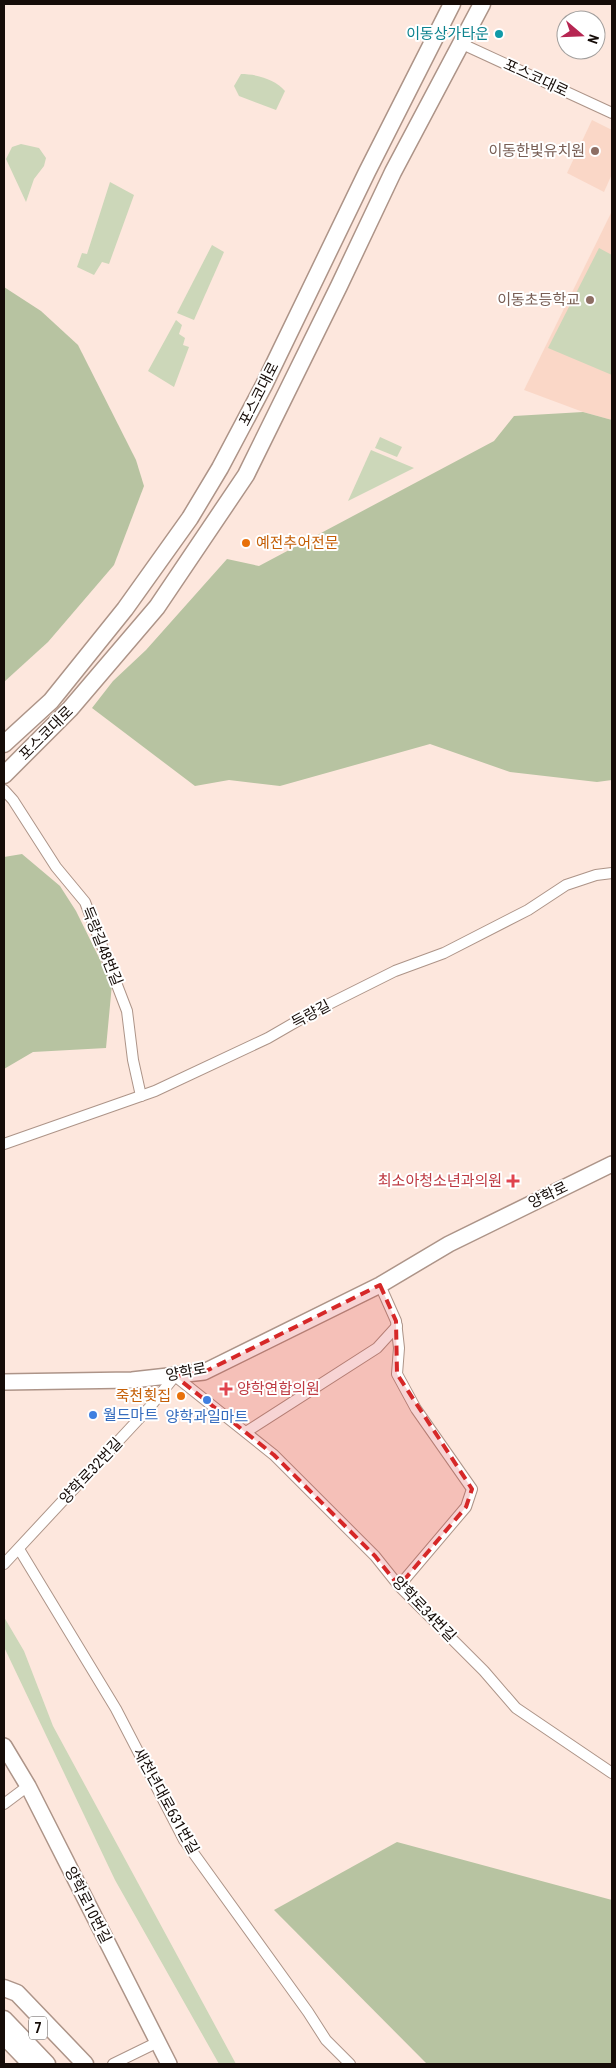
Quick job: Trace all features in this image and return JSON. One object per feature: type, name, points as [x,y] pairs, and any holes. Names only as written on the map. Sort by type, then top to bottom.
[{"type":"main road","name":"포스코대로","points":[[4,744],[50,701],[125,609],[190,518],[220,468],[264,385],[367,172],[452,4]]},
{"type":"main road","name":"포스코대로","points":[[4,775],[70,709],[144,622],[171,587],[246,475],[339,286],[392,172],[482,4]]},
{"type":"main road","points":[[401,106],[408,114],[422,115]]},
{"type":"main road","points":[[4,1989],[17,1993],[84,2064]]},
{"type":"main road","name":"7","points":[[4,1989],[73,2064]]},
{"type":"main road","points":[[4,2019],[47,2064]]},
{"type":"main road","points":[[4,2036],[31,2064]]},
{"type":"street","name":"포스코대로","points":[[460,43],[612,113]]},
{"type":"street","name":"득량길48번길","points":[[4,790],[13,800],[56,867],[85,902],[127,1010],[132,1060],[140,1096]]},
{"type":"street","name":"득량길","points":[[4,1144],[140,1096],[268,1038],[313,1012],[395,971],[444,953],[528,910],[566,885],[596,875],[612,873]]},
{"type":"street","name":"양학로","points":[[4,1382],[132,1380],[204,1372],[380,1285],[449,1244],[612,1164]]},
{"type":"street","points":[[380,1285],[397,1326],[400,1348],[397,1374],[416,1409],[472,1489],[466,1507],[399,1586]]},
{"type":"street","points":[[246,1432],[376,1348],[397,1326]]},
{"type":"street","name":"양학로34번길","points":[[175,1376],[195,1394],[274,1455],[375,1556],[399,1586],[484,1670],[516,1708],[612,1773]]},
{"type":"street","name":"양학로32번길","points":[[4,1564],[149,1408],[175,1376]]},
{"type":"street","name":"새천년대로631번길","points":[[19,1549],[116,1709],[184,1840],[308,2012],[326,2040],[350,2064]]},
{"type":"street","name":"양학로10번길","points":[[4,1746],[28,1786],[169,2064]]},
{"type":"street","points":[[4,1804],[28,1786]]},
{"type":"street","points":[[113,2064],[158,2042]]},
{"type":"highlighted area","points":[[380,1285],[396,1321],[397,1374],[472,1489],[466,1507],[399,1586],[375,1556],[274,1455],[175,1376],[204,1372]]},
{"type":"shaded area","name":"이동한빛유치원","points":[[592,120],[612,130],[612,174],[604,192],[567,173]]},
{"type":"shaded area","name":"이동초등학교","points":[[612,211],[612,420],[583,412],[524,390]]},
{"type":"green space","points":[[241,74],[265,78],[276,83],[285,91],[276,110],[239,96],[234,86]]},
{"type":"green space","points":[[21,144],[39,148],[46,158],[44,166],[34,179],[26,202],[6,159],[12,147]]},
{"type":"green space","points":[[110,182],[134,195],[109,264],[102,262],[94,275],[77,267],[82,253],[87,254]]},
{"type":"green space","points":[[212,245],[224,252],[194,320],[177,313]]},
{"type":"green space","points":[[599,248],[612,255],[612,375],[548,348]]},
{"type":"green space","points":[[4,287],[41,311],[78,345],[136,460],[144,486],[114,565],[48,642],[4,682]]},
{"type":"green space","points":[[176,320],[182,325],[179,334],[185,338],[183,345],[189,347],[174,387],[148,371]]},
{"type":"green space","points":[[583,412],[612,420],[612,780],[597,782],[510,772],[430,744],[280,786],[229,780],[195,786],[92,708],[113,681],[146,650],[227,559],[259,566],[494,441],[514,416]]},
{"type":"green space","points":[[380,437],[402,447],[397,457],[375,448]]},
{"type":"green space","points":[[371,450],[414,468],[348,501]]},
{"type":"green space","points":[[22,854],[60,886],[76,911],[112,984],[106,1048],[33,1052],[4,1069],[4,857]]},
{"type":"green space","points":[[4,1617],[24,1651],[53,1726],[236,2064],[219,2064],[115,1880],[4,1647]]},
{"type":"green space","points":[[397,1842],[612,1900],[612,2064],[427,2064],[274,1910]]},
{"type":"place","name":"이동상가타운","points":[[499,34]]},
{"type":"place","name":"이동한빛유치원","points":[[595,151]]},
{"type":"place","name":"이동초등학교","points":[[590,300]]},
{"type":"place","name":"예전추어전문","points":[[246,543]]},
{"type":"place","name":"최소아청소년과의원","points":[[513,1181]]},
{"type":"place","name":"양학연합의원","points":[[226,1389]]},
{"type":"place","name":"죽천횟집","points":[[181,1396]]},
{"type":"place","name":"양학과일마트","points":[[207,1400]]},
{"type":"place","name":"월드마트","points":[[93,1415]]}]
